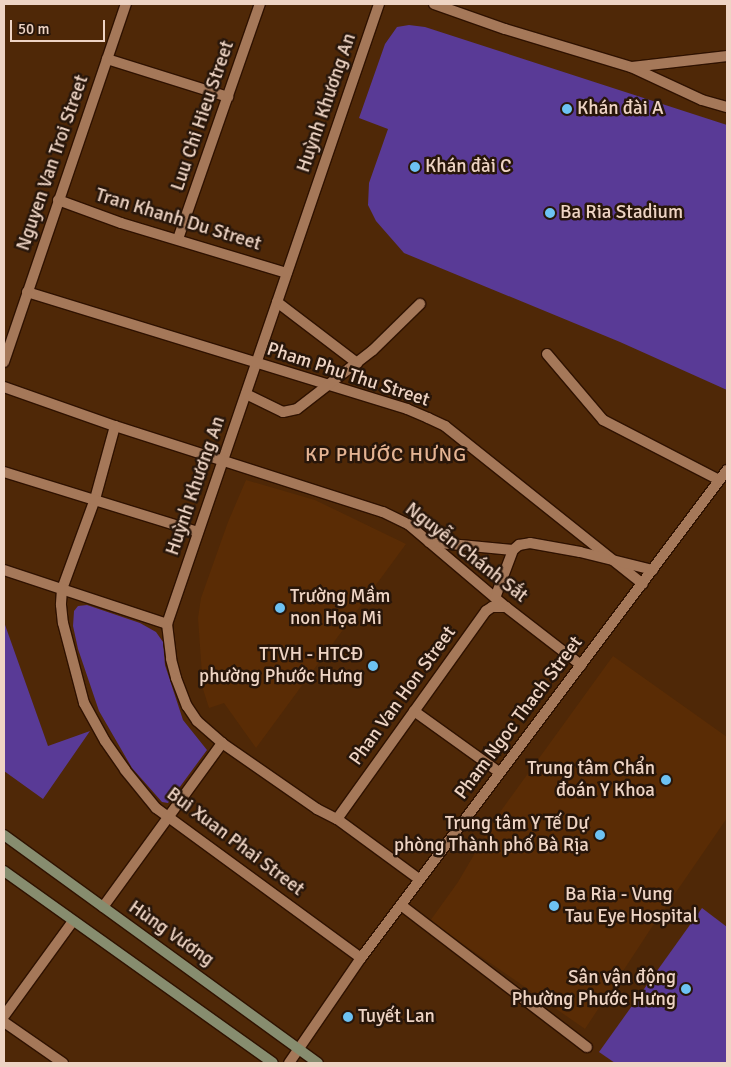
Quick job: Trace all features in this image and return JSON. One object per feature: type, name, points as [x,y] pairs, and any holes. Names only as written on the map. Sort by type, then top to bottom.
[{"type":"main road","name":"Hùng Vương","points":[[4,835],[318,1063]]},
{"type":"main road","points":[[4,871],[273,1063]]},
{"type":"street","name":"Nguyen Van Troi Street","points":[[4,362],[26,292],[126,4]]},
{"type":"street","name":"Luu Chi Hieu Street","points":[[178,239],[260,4]]},
{"type":"street","name":"Huỳnh Khương An","points":[[380,4],[167,624],[171,659],[181,693],[197,721],[222,743],[317,809],[337,819],[419,879]]},
{"type":"street","points":[[434,4],[505,29],[631,67],[710,103],[727,108]]},
{"type":"street","points":[[631,67],[727,56]]},
{"type":"street","points":[[107,60],[228,97]]},
{"type":"street","name":"Tran Khanh Du Street","points":[[58,200],[121,223],[287,272]]},
{"type":"street","name":"Pham Phu Thu Street","points":[[26,292],[407,409],[445,426],[643,584]]},
{"type":"street","points":[[277,302],[357,363]]},
{"type":"street","points":[[246,394],[283,412],[297,409],[373,350],[420,304]]},
{"type":"street","points":[[546,354],[603,420],[719,480]]},
{"type":"street","name":"Nguyễn Chánh Sắt","points":[[4,387],[116,426],[224,458],[383,512],[408,524],[506,607],[581,664]]},
{"type":"street","name":"Bui Xuan Phai Street","points":[[116,426],[95,499],[62,589],[63,623],[84,702],[104,741],[142,792],[167,818],[265,886],[361,958]]},
{"type":"street","name":"Pham Ngoc Thach Street","points":[[289,1063],[361,958],[419,879],[727,470]]},
{"type":"street","points":[[4,472],[198,532]]},
{"type":"street","points":[[429,542],[513,550]]},
{"type":"street","points":[[495,598],[513,550],[519,545],[530,543],[653,570]]},
{"type":"street","points":[[4,570],[167,624]]},
{"type":"street","name":"Phan Van Hon Street","points":[[337,819],[486,612],[492,607],[506,607]]},
{"type":"street","points":[[414,711],[499,772]]},
{"type":"street","points":[[104,907],[222,743]]},
{"type":"street","points":[[400,905],[586,1047]]},
{"type":"street","points":[[4,1016],[73,921]]},
{"type":"street","points":[[4,1022],[62,1063]]},
{"type":"shaded area","name":"Ba Ria Stadium","points":[[409,25],[425,27],[727,125],[727,390],[620,342],[404,253],[376,221],[368,205],[369,183],[388,129],[359,118],[385,44],[397,27]]},
{"type":"shaded area","name":"Trường Mầm non Họa Mi","points":[[246,480],[315,500],[406,544],[256,748],[224,703],[209,708],[203,689],[198,618],[201,598],[228,522]]},
{"type":"shaded area","points":[[87,605],[140,623],[156,632],[163,642],[165,665],[183,720],[207,750],[168,803],[162,802],[132,768],[99,711],[78,649],[73,626],[74,611],[78,606]]},
{"type":"shaded area","points":[[4,622],[48,746],[90,731],[43,799],[4,771]]},
{"type":"shaded area","points":[[613,656],[727,737],[727,818],[585,1029],[430,921],[458,882],[495,819]]},
{"type":"shaded area","name":"Sân vận động Phường Phước Hưng","points":[[702,908],[727,927],[727,1063],[615,1063],[599,1052]]},
{"type":"place","name":"Khán đài A","points":[[567,109]]},
{"type":"place","name":"Khán đài C","points":[[415,167]]},
{"type":"place","name":"Ba Ria Stadium","points":[[550,213]]},
{"type":"place","name":"Trường Mầm non Họa Mi","points":[[280,608]]},
{"type":"place","name":"TTVH - HTCĐ phường Phước Hưng","points":[[373,666]]},
{"type":"place","name":"Trung tâm Chẩn đoán Y Khoa","points":[[666,780]]},
{"type":"place","name":"Trung tâm Y Tế Dự phòng Thành phố Bà Rịa","points":[[600,835]]},
{"type":"place","name":"Ba Ria - Vung Tau Eye Hospital","points":[[554,906]]},
{"type":"place","name":"Sân vận động Phường Phước Hưng","points":[[686,989]]},
{"type":"place","name":"Tuyết Lan","points":[[348,1017]]},
{"type":"district","name":"KP PHƯỚC HƯNG","points":[[386,454]]}]
